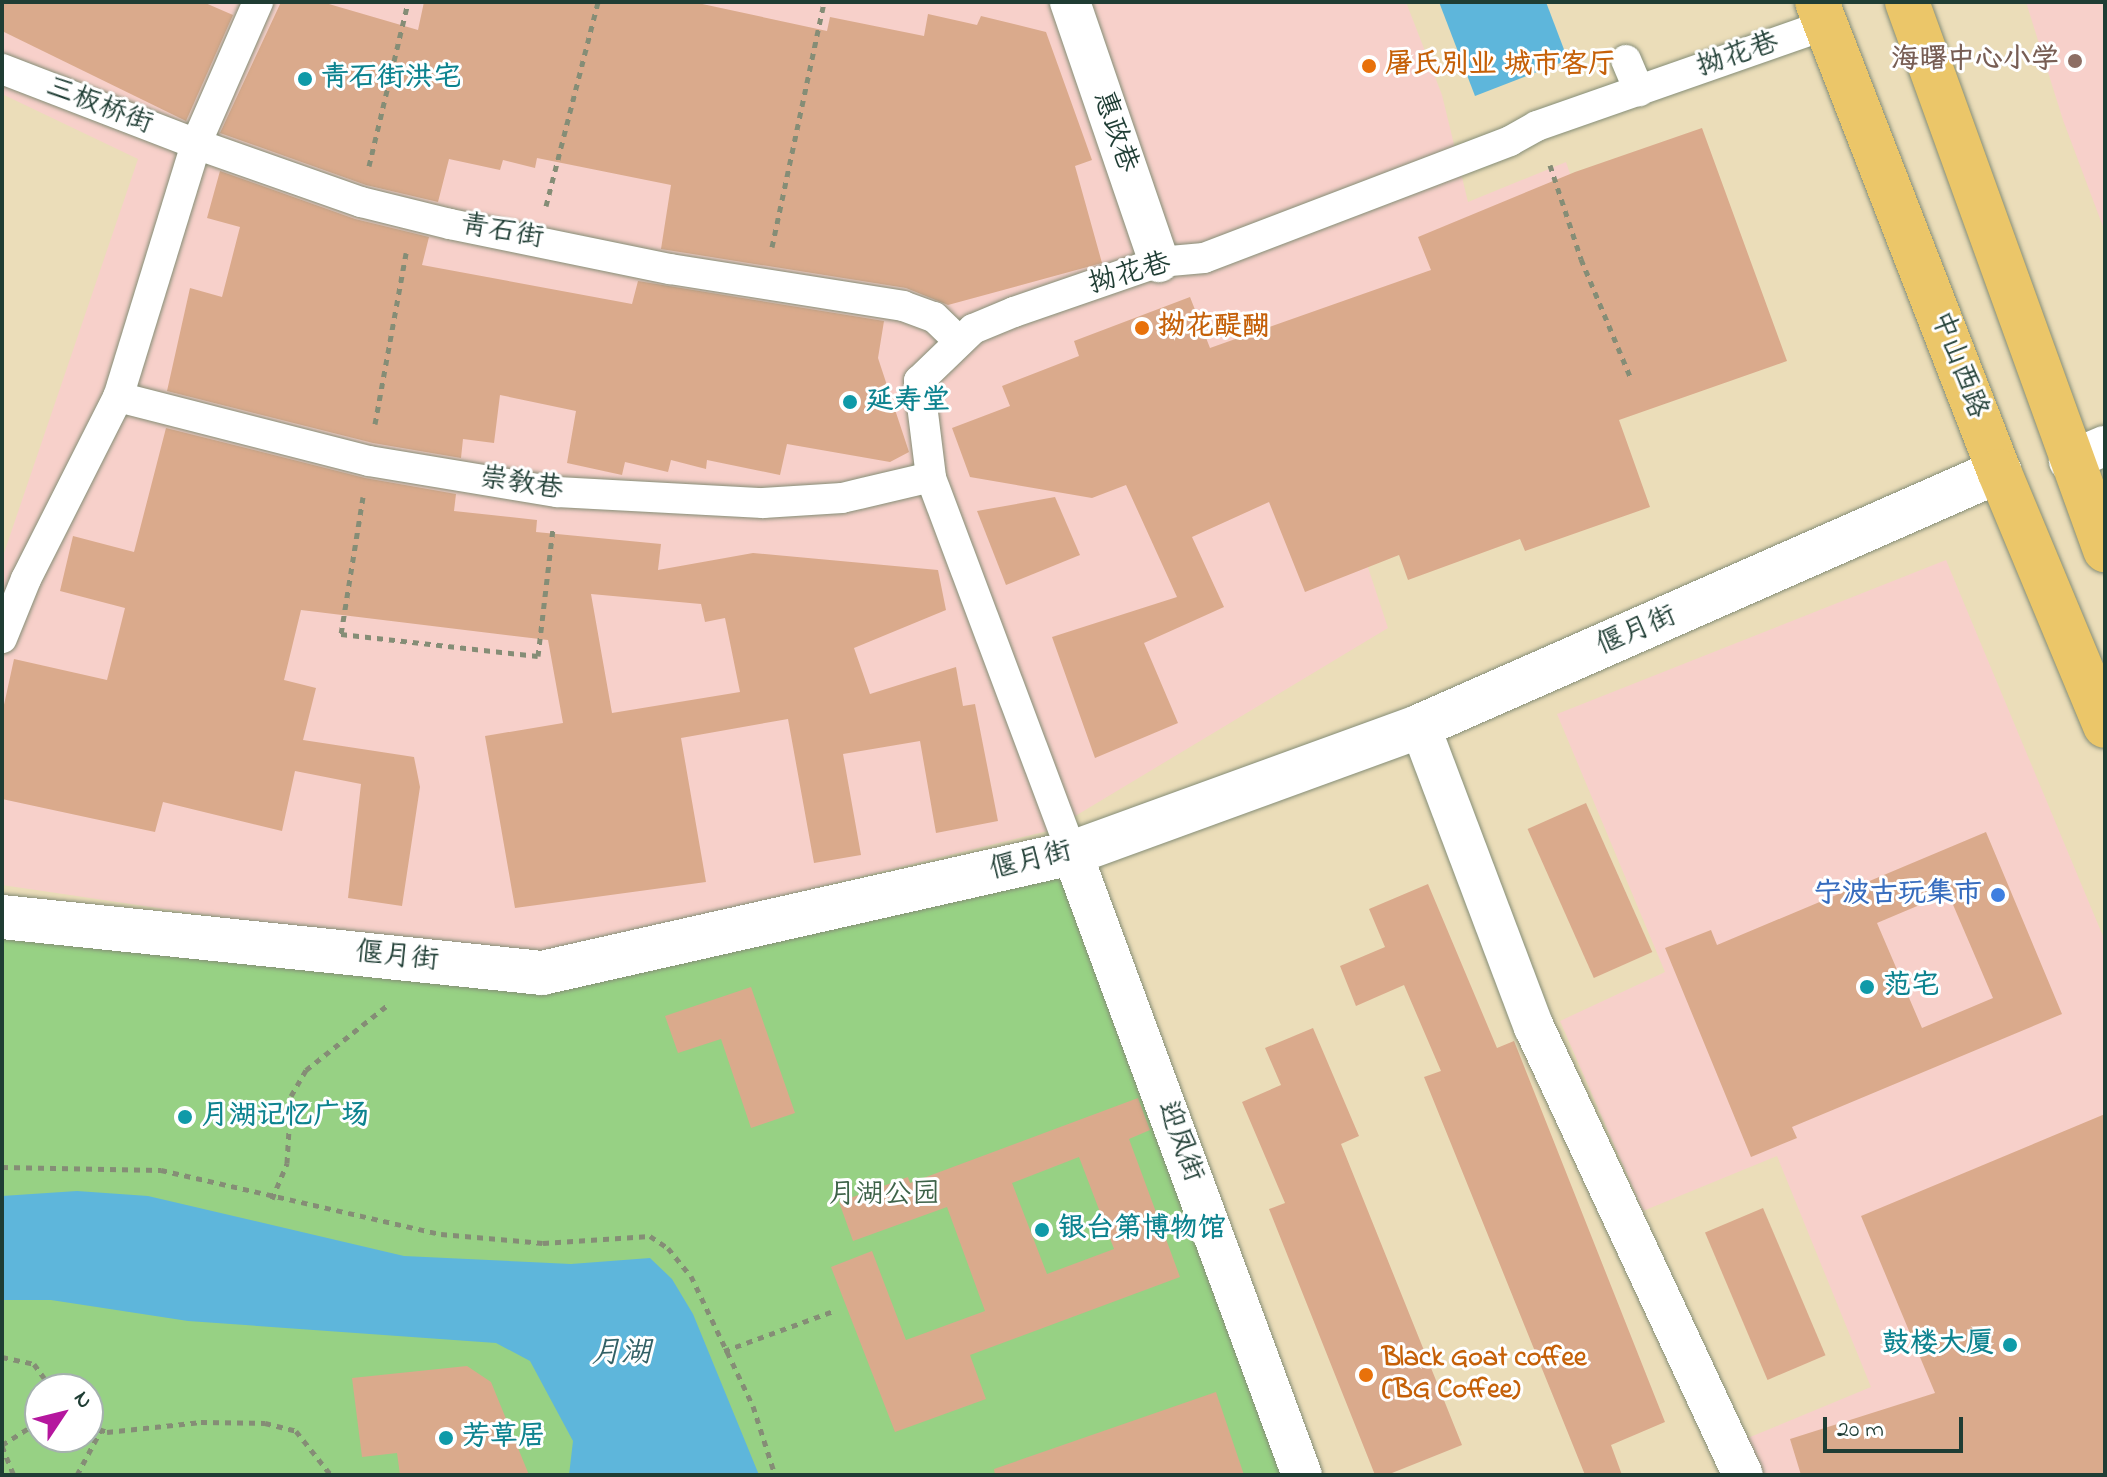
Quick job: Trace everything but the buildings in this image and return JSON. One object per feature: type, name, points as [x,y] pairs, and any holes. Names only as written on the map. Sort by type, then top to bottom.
[{"type":"main road","points":[[1907,2],[2087,453],[2105,550]]},
{"type":"main road","name":"中山西路","points":[[1821,14],[1999,471],[2105,726]]},
{"type":"street","points":[[2,638],[26,579],[118,397],[196,144],[258,2]]},
{"type":"street","name":"惠政巷","points":[[1070,2],[1159,262]]},
{"type":"street","name":"拗花巷","points":[[1072,853],[931,477],[919,381],[959,341],[1014,312],[1159,262],[1204,258],[1510,141],[1537,126],[1639,91],[1821,14]]},
{"type":"street","points":[[1626,60],[1639,91]]},
{"type":"street","name":"三板桥街","points":[[2,69],[196,144]]},
{"type":"street","name":"青石街","points":[[196,144],[361,202],[413,215],[764,285],[903,306],[934,317],[959,341]]},
{"type":"street","name":"崇教巷","points":[[118,397],[369,461],[557,492],[763,503],[842,498],[931,477]]},
{"type":"street","name":"偃月街","points":[[2,917],[542,973],[1072,853],[1420,726],[1999,471]]},
{"type":"street","points":[[1420,726],[1534,1027],[1743,1475]]},
{"type":"street","name":"迎凤街","points":[[1072,853],[1302,1475]]},
{"type":"path","points":[[361,202],[408,2]]},
{"type":"path","points":[[538,238],[598,2]]},
{"type":"path","points":[[764,285],[824,2]]},
{"type":"path","points":[[1537,126],[1581,259],[1630,376]]},
{"type":"path","points":[[413,215],[341,634],[538,656],[557,492]]},
{"type":"path","points":[[272,1199],[287,1163],[291,1096],[306,1070],[386,1009],[392,996]]},
{"type":"path","points":[[2,1167],[161,1170],[272,1199],[441,1234],[543,1243],[650,1236],[668,1248],[691,1276],[724,1351],[753,1406],[775,1475]]},
{"type":"path","points":[[724,1351],[836,1310]]},
{"type":"path","points":[[2,1357],[34,1364],[40,1373]]},
{"type":"path","points":[[104,1430],[265,1423],[296,1431],[331,1475]]},
{"type":"path","points":[[14,1475],[2,1445],[24,1431]]},
{"type":"path","points":[[77,1475],[89,1453]]},
{"type":"shaded area","points":[[2,2],[1406,2],[1442,95],[1468,202],[1566,162],[1624,331],[1329,449],[1388,628],[1052,830],[516,961],[2,885],[2,559],[138,159],[2,94]]},
{"type":"shaded area","name":"海曙中心小学","points":[[2026,2],[2105,2],[2105,232],[2063,120]]},
{"type":"shaded area","points":[[1946,560],[2105,941],[2105,1475],[1752,1475],[1738,1442],[1871,1387],[1777,1156],[1643,1211],[1560,1021],[1665,972],[1557,714]]},
{"type":"green space","name":"月湖公园","points":[[1064,874],[1283,1475],[2,1475],[2,931],[541,981]]},
{"type":"water","points":[[1439,2],[1546,2],[1568,60],[1475,96]]},
{"type":"water","name":"月湖","points":[[77,1191],[148,1196],[404,1256],[571,1264],[650,1258],[672,1279],[693,1314],[759,1475],[569,1475],[573,1441],[530,1361],[496,1343],[188,1321],[51,1300],[2,1300],[2,1196]]},
{"type":"place","name":"海曙中心小学","points":[[2075,61]]},
{"type":"place","name":"屠氏别业 城市客厅","points":[[1369,66]]},
{"type":"place","name":"青石街洪宅","points":[[305,79]]},
{"type":"place","name":"拗花醍醐","points":[[1142,328]]},
{"type":"place","name":"延寿堂","points":[[850,402]]},
{"type":"place","name":"宁波古玩集市","points":[[1998,895]]},
{"type":"place","name":"范宅","points":[[1867,987]]},
{"type":"place","name":"月湖记忆广场","points":[[185,1117]]},
{"type":"place","name":"银台第博物馆","points":[[1042,1230]]},
{"type":"place","name":"鼓楼大厦","points":[[2010,1345]]},
{"type":"place","name":"Black Goat coffee (BG Coffee)","points":[[1366,1375]]},
{"type":"place","name":"芳草居","points":[[446,1438]]}]
